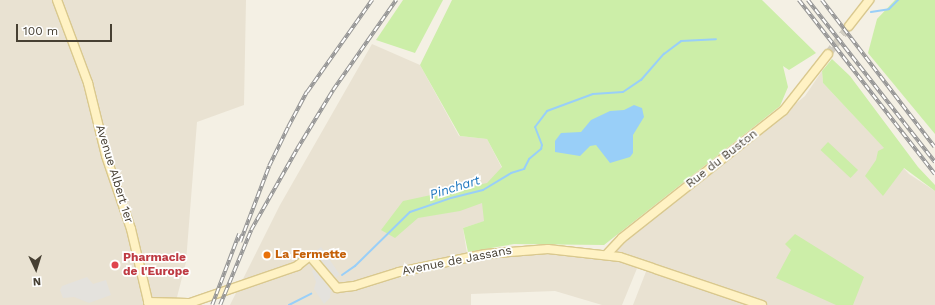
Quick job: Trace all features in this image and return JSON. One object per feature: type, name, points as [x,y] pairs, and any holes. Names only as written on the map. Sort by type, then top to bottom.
[{"type":"street","name":"Avenue Albert 1er","points":[[57,0],[88,83],[106,156],[131,229],[148,304]]},
{"type":"street","points":[[849,26],[869,0]]},
{"type":"street","name":"Rue du Buston","points":[[607,254],[622,238],[784,110],[828,54]]},
{"type":"street","name":"Avenue de Jassans","points":[[186,304],[297,266],[310,256],[337,288],[354,286],[399,272],[501,251],[562,249],[607,254],[646,264],[762,305]]},
{"type":"street","points":[[148,304],[186,304]]},
{"type":"shaded area","points":[[0,0],[246,0],[244,105],[197,122],[186,262],[175,305],[0,305]]},
{"type":"shaded area","points":[[372,44],[420,65],[459,136],[487,139],[505,174],[485,221],[463,228],[468,261],[519,252],[607,257],[805,96],[822,71],[823,83],[909,174],[935,191],[935,305],[633,305],[647,269],[638,266],[622,305],[602,305],[555,291],[471,294],[471,305],[230,305],[280,205]]},
{"type":"shaded area","points":[[321,247],[340,275],[333,279],[322,263],[316,260],[316,251]]},
{"type":"shaded area","points":[[315,269],[331,290],[330,298],[324,304],[314,289],[316,282],[312,271]]},
{"type":"shaded area","points":[[87,277],[93,284],[106,280],[111,295],[89,303],[74,297],[63,298],[60,290],[62,286]]},
{"type":"green space","points":[[403,0],[443,0],[415,53],[376,40]]},
{"type":"green space","points":[[452,0],[762,0],[816,53],[789,70],[783,66],[788,87],[780,106],[604,245],[514,244],[468,252],[463,228],[484,221],[482,203],[460,211],[418,218],[395,238],[381,230],[403,201],[487,183],[502,167],[487,139],[460,136],[420,65]]},
{"type":"green space","points":[[895,0],[935,0],[935,134],[868,53],[877,19]]},
{"type":"green space","points":[[832,59],[850,76],[918,167],[935,185],[935,191],[904,168],[883,196],[865,176],[876,160],[878,151],[884,148],[823,83],[822,71]]},
{"type":"green space","points":[[828,142],[858,170],[850,178],[820,150]]},
{"type":"green space","points":[[795,234],[864,277],[853,305],[836,305],[776,278],[791,250],[785,244]]},
{"type":"water","points":[[634,105],[642,108],[644,117],[633,135],[633,153],[630,157],[610,163],[596,145],[590,146],[580,156],[555,152],[555,141],[561,133],[581,132],[591,120],[610,111],[624,110]]},
{"type":"waterway","name":"Pinchart","points":[[871,12],[889,9],[898,0]]},
{"type":"waterway","name":"Pinchart","points":[[342,275],[355,266],[410,212],[451,198],[483,190],[511,173],[524,169],[529,159],[541,149],[542,145],[535,127],[547,111],[593,94],[623,92],[641,80],[664,54],[681,41],[716,39]]},
{"type":"waterway","name":"Pinchart","points":[[289,305],[311,294]]},
{"type":"tunnel","points":[[828,54],[849,26]]},
{"type":"railway","points":[[240,242],[269,166],[307,92],[372,0]]},
{"type":"railway","points":[[220,305],[251,230],[297,149],[333,90],[396,0]]},
{"type":"railway","points":[[799,0],[935,174]]},
{"type":"railway","points":[[808,0],[935,162]]},
{"type":"railway","points":[[822,0],[935,147]]},
{"type":"railway","points":[[212,305],[239,234]]},
{"type":"place","name":"La Fermette","points":[[267,255]]},
{"type":"place","name":"Pharmacie de l'Europe","points":[[115,265]]}]
